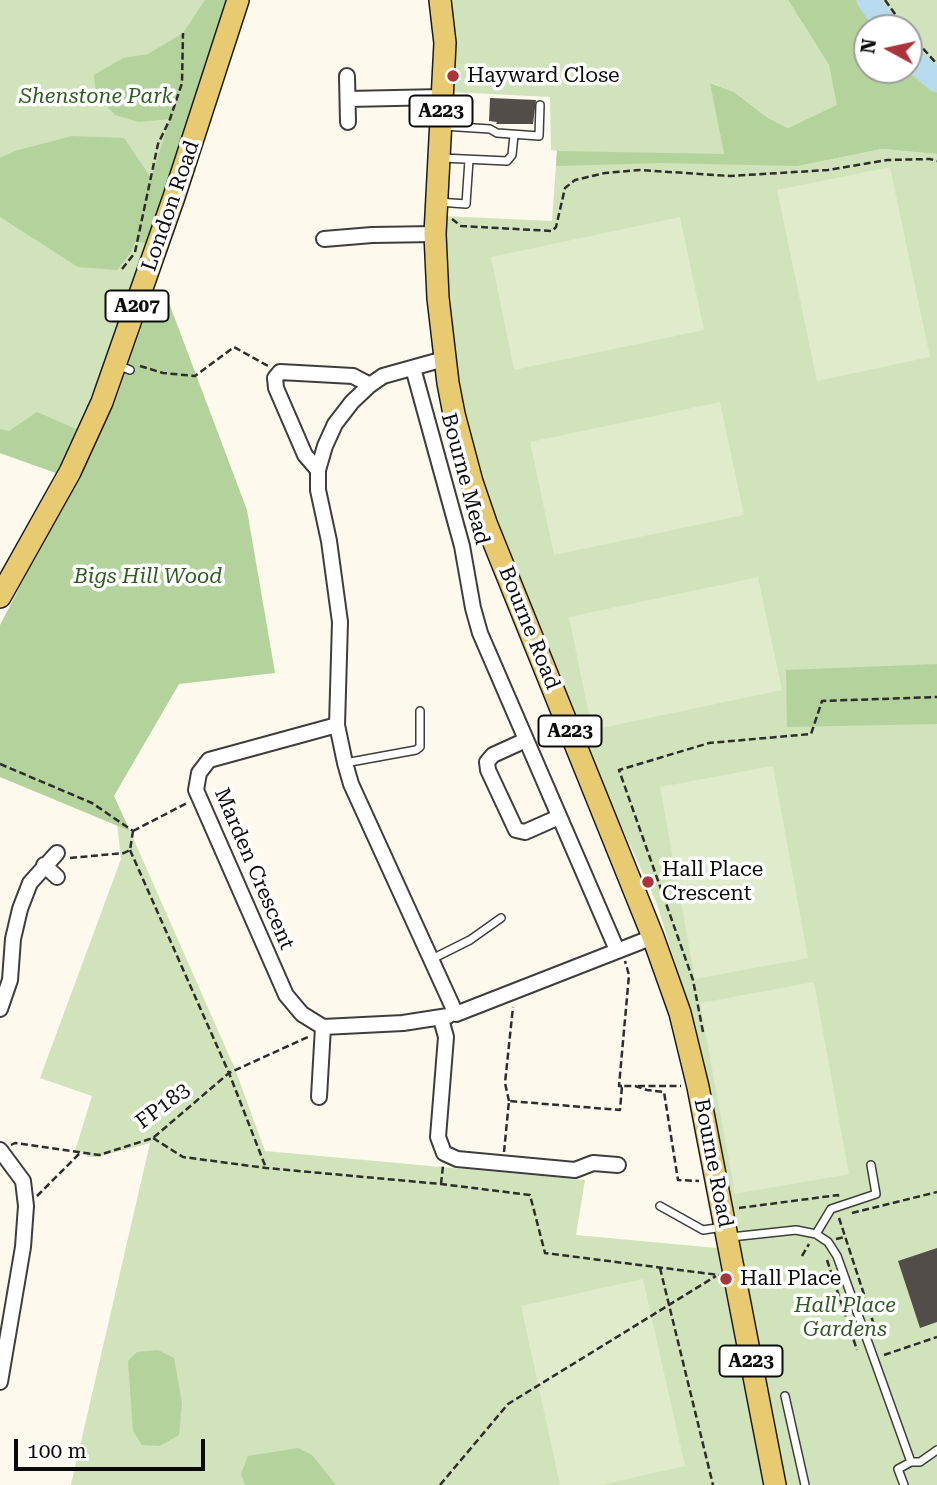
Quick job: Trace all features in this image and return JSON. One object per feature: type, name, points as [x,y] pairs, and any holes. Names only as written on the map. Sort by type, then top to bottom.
[{"type":"main road","name":"London Road","points":[[0,597],[70,471],[122,365],[239,0]]},
{"type":"main road","name":"Bourne Road","points":[[440,0],[444,43],[435,234],[444,359],[454,414],[486,523],[653,937],[680,1013],[726,1232],[726,1274],[775,1485]]},
{"type":"street","points":[[347,76],[348,122]]},
{"type":"street","points":[[348,99],[442,97]]},
{"type":"street","points":[[324,239],[435,234]]},
{"type":"street","points":[[444,359],[383,376],[352,402],[335,424],[325,446],[318,470],[318,490],[329,541],[340,622],[337,725],[345,763],[351,784],[456,1014]]},
{"type":"street","name":"Bourne Mead","points":[[413,368],[462,546],[472,608],[480,633],[619,949]]},
{"type":"street","points":[[318,470],[305,455],[276,388],[275,378],[280,372],[353,376],[370,385]]},
{"type":"street","name":"Marden Crescent","points":[[323,1027],[302,1014],[286,995],[196,790],[198,773],[209,760],[337,725]]},
{"type":"street","points":[[526,740],[493,754],[487,762],[488,770],[513,827],[525,832],[559,817]]},
{"type":"street","points":[[0,1009],[10,981],[13,939],[20,909],[30,883],[57,853]]},
{"type":"street","points":[[44,865],[58,877]]},
{"type":"street","points":[[319,1097],[323,1027],[441,1019],[653,937]]},
{"type":"street","points":[[441,1019],[446,1037],[438,1137],[444,1153],[457,1159],[575,1170],[593,1163],[618,1165]]},
{"type":"street","points":[[0,1382],[23,1247],[26,1206],[23,1181],[1,1150]]},
{"type":"lane","points":[[440,126],[539,136],[540,105]]},
{"type":"lane","points":[[438,158],[500,162],[510,159],[514,135]]},
{"type":"lane","points":[[435,202],[466,204],[469,160]]},
{"type":"lane","points":[[345,763],[416,750],[420,747],[420,711]]},
{"type":"lane","points":[[432,959],[470,940],[501,918]]},
{"type":"lane","points":[[814,1237],[831,1209],[876,1194],[871,1165]]},
{"type":"lane","points":[[660,1206],[703,1230],[796,1230],[828,1242],[836,1256],[911,1462]]},
{"type":"lane","points":[[785,1396],[805,1484]]},
{"type":"lane","points":[[904,1485],[898,1469],[911,1462],[920,1462],[937,1450]]},
{"type":"path","points":[[135,252],[158,144],[182,83],[183,33]]},
{"type":"path","points":[[923,48],[937,64]]},
{"type":"path","points":[[451,218],[461,226],[552,231],[556,227],[565,188],[575,180],[605,173],[640,170],[730,176],[828,170],[887,160],[937,161]]},
{"type":"path","points":[[122,365],[195,376],[234,347],[280,372]]},
{"type":"path","points":[[704,1034],[694,980],[619,770],[709,743],[811,734],[822,701],[937,697]]},
{"type":"path","points":[[0,764],[92,803],[133,831]]},
{"type":"path","points":[[133,831],[198,797]]},
{"type":"path","points":[[133,831],[130,850],[229,1073],[266,1168]]},
{"type":"path","points":[[57,853],[73,859],[130,850]]},
{"type":"path","points":[[509,1101],[620,1110],[622,1086],[619,1086],[629,975],[619,949]]},
{"type":"path","points":[[502,1164],[509,1101],[505,1083],[514,992]]},
{"type":"path","name":"FP183","points":[[1,1150],[15,1143],[99,1156],[153,1138],[229,1073],[317,1034],[323,1027]]},
{"type":"path","points":[[622,1086],[663,1086]]},
{"type":"path","points":[[635,1086],[664,1091],[678,1180],[716,1182]]},
{"type":"path","points":[[153,1138],[183,1157],[530,1195],[545,1253],[726,1274]]},
{"type":"path","points":[[26,1206],[79,1154]]},
{"type":"path","points":[[441,1184],[443,1166]]},
{"type":"path","points":[[832,1237],[845,1237],[837,1216],[937,1192]]},
{"type":"path","points":[[736,1209],[838,1195]]},
{"type":"path","points":[[802,1256],[814,1237]]},
{"type":"path","points":[[827,1261],[857,1350]]},
{"type":"path","points":[[660,1268],[713,1485]]},
{"type":"path","points":[[440,1485],[508,1404],[668,1305],[726,1274]]},
{"type":"path","points":[[881,1356],[937,1337]]},
{"type":"green space","name":"Shenstone Park","points":[[0,0],[227,0],[102,372],[56,473],[0,453]]},
{"type":"green space","points":[[205,0],[226,0],[147,243],[135,242],[117,270],[78,267],[0,217],[0,158],[15,151],[72,136],[124,138],[151,178],[170,119],[139,122],[115,115],[96,95],[94,75],[123,58],[148,54],[183,33]]},
{"type":"green space","name":"Hall Place Gardens","points":[[448,0],[788,0],[829,65],[838,105],[788,128],[768,118],[734,92],[711,83],[724,154],[798,166],[882,149],[937,154],[937,1485],[781,1485],[700,1045],[657,904],[584,744],[487,500],[467,432],[455,366],[448,318],[443,216],[552,221],[557,151],[551,150],[550,97],[453,92],[453,43]]},
{"type":"green space","points":[[788,0],[880,0],[889,14],[853,14],[853,84],[923,84],[923,56],[937,72],[937,154],[882,149],[798,166],[661,163],[556,166],[557,151],[724,154],[710,83],[734,92],[768,118],[788,128],[837,105],[829,65]]},
{"type":"green space","points":[[880,0],[937,0],[937,72],[923,56],[923,14],[889,14]]},
{"type":"green space","points":[[890,167],[930,357],[817,381],[777,190]]},
{"type":"green space","points":[[680,217],[704,330],[514,370],[491,257]]},
{"type":"green space","name":"Bigs Hill Wood","points":[[153,293],[166,295],[247,510],[275,673],[179,684],[114,796],[130,831],[0,777],[0,625],[114,405]]},
{"type":"green space","points":[[720,402],[744,515],[554,555],[530,442]]},
{"type":"green space","points":[[37,412],[76,429],[56,473],[0,453],[0,429],[9,431]]},
{"type":"green space","points":[[758,577],[782,690],[592,730],[569,617]]},
{"type":"green space","points":[[937,664],[937,724],[787,727],[786,670]]},
{"type":"green space","points":[[773,766],[808,958],[695,979],[660,787]]},
{"type":"green space","points":[[117,824],[130,831],[235,1069],[265,1151],[585,1180],[576,1235],[717,1248],[763,1485],[71,1485],[150,1143],[98,1157],[87,1157],[87,1153],[75,1151],[92,1096],[40,1078],[121,859]]},
{"type":"green space","points":[[814,982],[849,1174],[735,1194],[700,1003]]},
{"type":"green space","points":[[643,1279],[685,1466],[601,1485],[560,1485],[521,1306]]},
{"type":"green space","points":[[158,1350],[174,1358],[182,1403],[179,1435],[160,1446],[142,1445],[133,1431],[128,1361],[137,1352]]},
{"type":"green space","points":[[298,1448],[312,1455],[336,1485],[245,1485],[241,1474],[248,1456]]},
{"type":"building","points":[[490,98],[536,100],[533,124],[496,124],[497,122],[489,121]]},
{"type":"building","points":[[937,1248],[937,1322],[920,1328],[898,1261]]},
{"type":"waterway","points":[[868,0],[878,14]]},
{"type":"waterway","points":[[923,69],[937,81]]},
{"type":"place","name":"Hayward Close","points":[[453,76]]},
{"type":"place","name":"Hall Place Crescent","points":[[648,882]]},
{"type":"place","name":"Hall Place","points":[[726,1279]]}]
